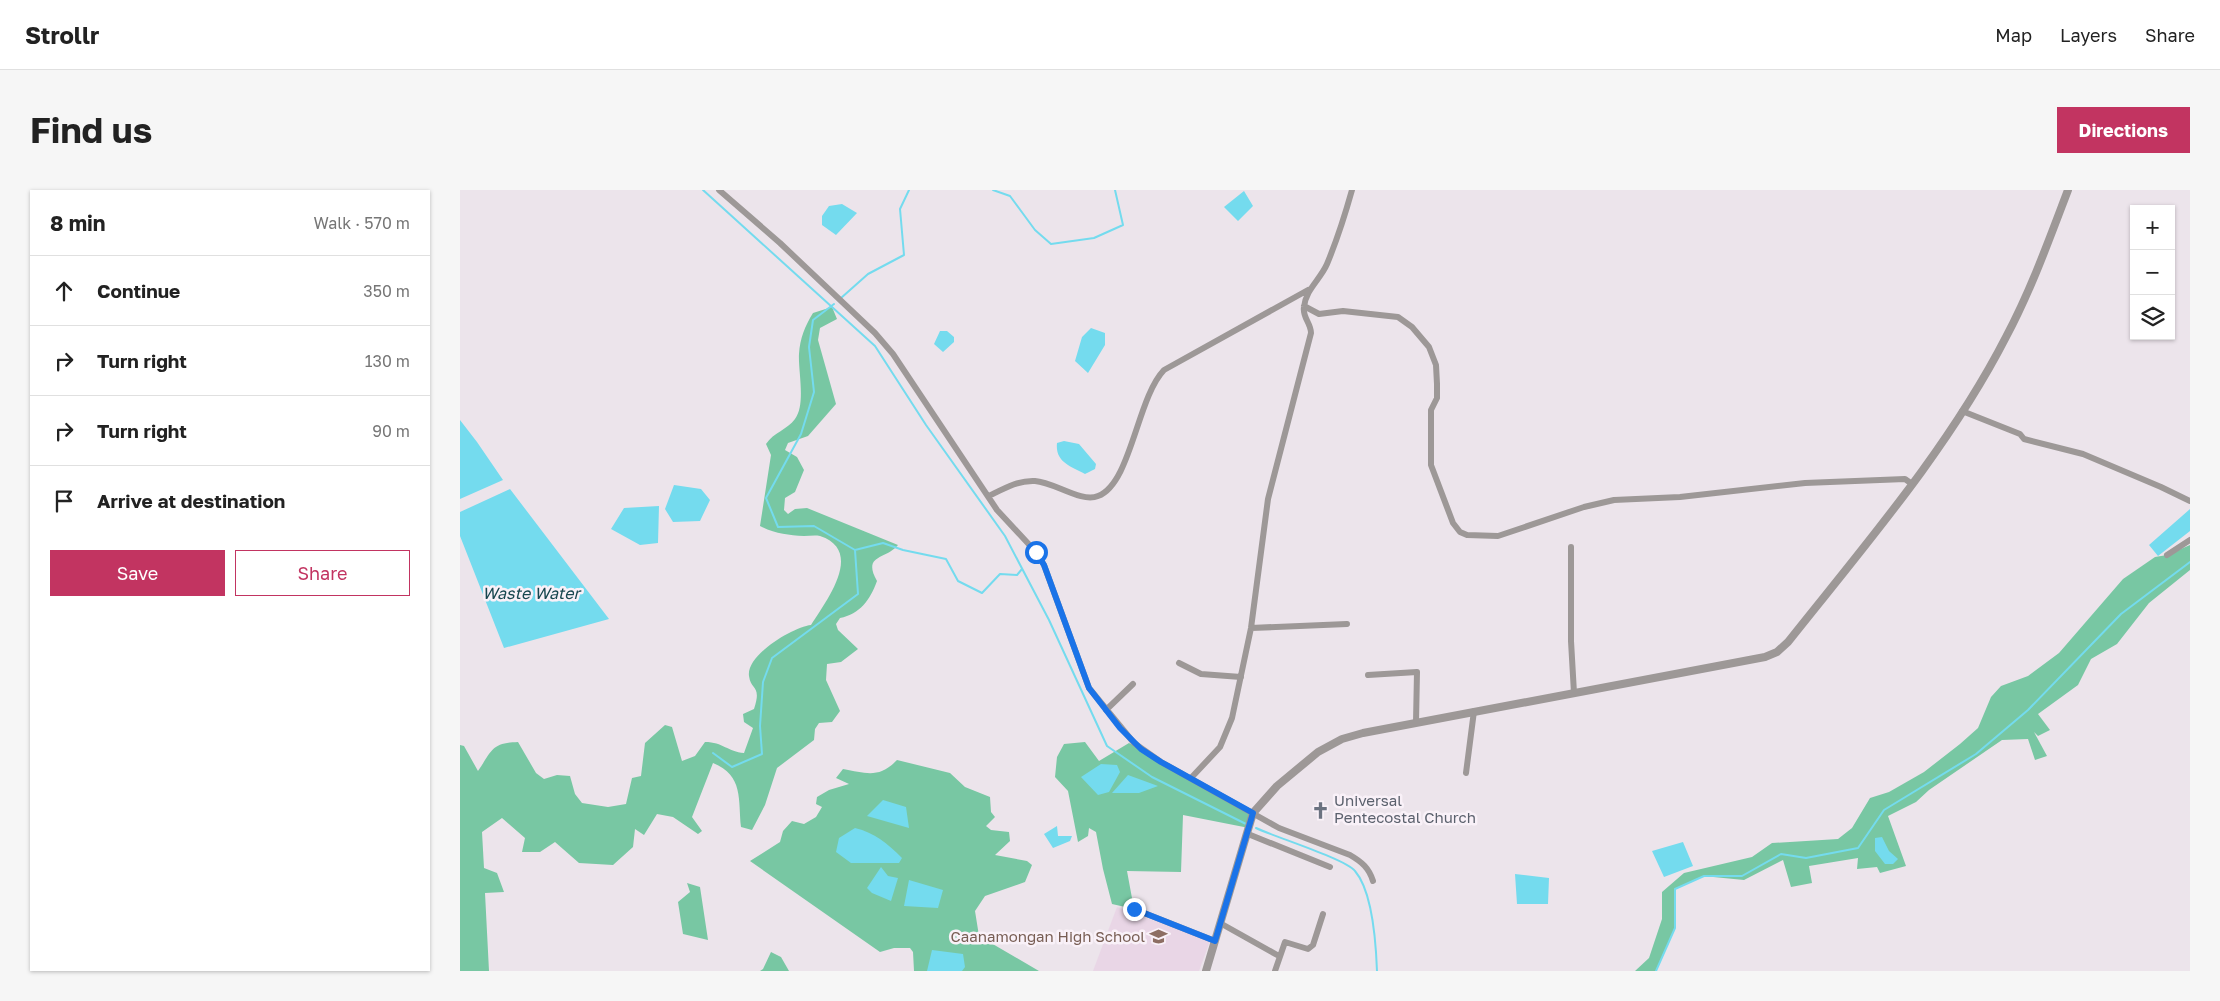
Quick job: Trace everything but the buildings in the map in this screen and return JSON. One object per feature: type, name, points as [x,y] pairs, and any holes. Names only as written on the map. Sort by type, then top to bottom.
[{"type":"street","points":[[719,190],[780,243],[884,343],[1007,522],[1036,552],[1044,565],[1089,688],[1126,735],[1141,749],[1284,830],[1350,855],[1360,861],[1370,871],[1373,881]]},
{"type":"street","points":[[1191,778],[1213,756],[1225,738],[1241,677],[1251,628],[1268,499],[1311,333],[1311,326],[1304,314],[1304,306],[1310,289],[1327,264],[1352,190]]},
{"type":"street","points":[[1206,971],[1253,813],[1277,786],[1328,746],[1363,733],[1765,657],[1777,652],[1788,642],[1912,484],[1962,411],[2006,337],[2042,259],[2068,190]]},
{"type":"street","points":[[989,496],[1012,484],[1035,480],[1086,497],[1102,494],[1111,486],[1120,472],[1152,385],[1164,370],[1310,289]]},
{"type":"street","points":[[1304,306],[1321,314],[1343,311],[1398,317],[1412,327],[1429,347],[1436,365],[1438,384],[1436,398],[1431,410],[1431,465],[1453,523],[1460,532],[1467,535],[1498,536],[1584,507],[1614,500],[1680,497],[1847,480],[1905,479],[1912,484]]},
{"type":"street","points":[[1962,411],[2020,434],[2024,439],[2083,454],[2161,486],[2190,501]]},
{"type":"street","points":[[2167,555],[2190,540]]},
{"type":"street","points":[[1571,547],[1571,641],[1574,693]]},
{"type":"street","points":[[1251,628],[1347,624]]},
{"type":"street","points":[[1179,663],[1202,674],[1241,677]]},
{"type":"street","points":[[1368,675],[1417,672],[1416,722]]},
{"type":"street","points":[[1106,710],[1133,684]]},
{"type":"street","points":[[1466,773],[1474,711]]},
{"type":"street","points":[[1248,834],[1330,867]]},
{"type":"street","points":[[1134,909],[1215,941]]},
{"type":"street","points":[[1275,971],[1279,956],[1286,942],[1310,948],[1323,914]]},
{"type":"street","points":[[1220,923],[1279,956]]},
{"type":"shaded area","points":[[1117,907],[1210,941],[1199,971],[1093,971]]},
{"type":"green space","points":[[832,307],[837,319],[820,328],[818,340],[836,404],[808,436],[788,443],[785,450],[797,457],[804,470],[795,492],[785,498],[784,510],[788,514],[795,509],[807,508],[898,545],[893,550],[877,558],[874,562],[872,566],[877,581],[867,600],[859,610],[840,618],[836,624],[838,630],[858,649],[841,662],[827,664],[826,680],[840,711],[832,722],[819,723],[815,729],[814,740],[777,768],[765,805],[752,830],[741,827],[738,790],[735,782],[730,774],[713,763],[692,817],[702,831],[698,834],[673,817],[657,814],[644,835],[635,829],[633,847],[613,865],[579,863],[555,842],[540,852],[522,852],[525,838],[502,818],[482,832],[484,868],[497,873],[504,892],[485,893],[489,971],[460,971],[460,745],[464,746],[478,771],[497,746],[518,742],[536,773],[544,779],[557,775],[570,776],[575,794],[582,803],[608,807],[626,804],[632,778],[641,776],[645,743],[665,725],[672,727],[682,761],[695,756],[705,742],[711,742],[744,753],[753,728],[744,722],[743,714],[754,709],[757,696],[750,681],[750,668],[755,659],[772,643],[793,631],[811,625],[832,590],[841,564],[840,553],[833,543],[820,536],[787,535],[760,526],[771,455],[766,444],[792,423],[798,413],[801,397],[799,354],[805,327],[813,313]]},
{"type":"green space","points":[[2190,545],[2190,570],[2149,603],[2117,644],[2091,659],[2078,685],[2038,714],[2050,730],[2038,736],[2034,732],[2047,756],[2035,760],[2028,739],[2002,740],[1929,790],[1916,802],[1888,816],[1906,866],[1880,873],[1877,867],[1857,869],[1858,858],[1809,866],[1812,883],[1791,887],[1783,860],[1744,880],[1703,876],[1675,889],[1675,928],[1656,971],[1635,971],[1649,958],[1662,919],[1662,892],[1684,873],[1752,857],[1772,843],[1838,839],[1852,828],[1870,798],[1889,792],[1924,772],[1978,728],[1991,697],[2001,686],[2028,676],[2059,653],[2123,579],[2155,557],[2167,555]]},
{"type":"green space","points":[[1085,742],[1099,761],[1129,743],[1253,813],[1249,828],[1183,815],[1181,872],[1127,871],[1134,909],[1112,904],[1096,832],[1089,828],[1088,836],[1078,842],[1068,791],[1055,777],[1057,757],[1064,744]]},
{"type":"green space","points":[[897,760],[950,773],[965,787],[990,797],[991,812],[995,817],[986,826],[991,830],[1009,832],[1010,841],[995,855],[1027,861],[1032,865],[1025,882],[985,896],[975,911],[979,936],[1039,971],[914,971],[913,952],[910,948],[894,948],[880,952],[750,861],[780,842],[783,831],[792,821],[804,824],[816,817],[822,807],[816,804],[817,797],[829,790],[849,784],[836,778],[843,769],[865,773],[878,772],[884,770]]},
{"type":"green space","points":[[687,883],[700,887],[708,940],[683,934],[678,902],[690,892]]},
{"type":"green space","points":[[771,952],[781,957],[789,971],[760,971],[763,969]]},
{"type":"water","points":[[1244,191],[1253,206],[1238,221],[1224,207]]},
{"type":"water","points":[[842,204],[857,213],[836,235],[822,225],[822,216],[829,206]]},
{"type":"water","points":[[1091,328],[1105,333],[1105,345],[1088,373],[1075,361],[1082,337]]},
{"type":"water","points":[[940,331],[947,331],[954,337],[954,342],[943,352],[934,344]]},
{"type":"water","points":[[460,420],[503,480],[460,499]]},
{"type":"water","points":[[1064,441],[1079,444],[1096,464],[1095,469],[1085,474],[1065,463],[1058,455],[1057,449],[1057,443]]},
{"type":"water","points":[[674,485],[701,489],[710,500],[700,521],[673,522],[665,509]]},
{"type":"water","name":"Waste Water","points":[[510,489],[609,619],[504,648],[460,536],[460,512]]},
{"type":"water","points":[[659,506],[658,543],[640,545],[611,529],[624,508]]},
{"type":"water","points":[[2190,509],[2190,531],[2158,556],[2149,545]]},
{"type":"water","points":[[1101,764],[1117,765],[1120,772],[1109,792],[1098,795],[1081,777]]},
{"type":"water","points":[[1128,775],[1158,786],[1139,793],[1112,793]]},
{"type":"water","points":[[883,800],[906,807],[909,828],[867,816]]},
{"type":"water","points":[[1057,826],[1058,836],[1072,836],[1070,841],[1053,848],[1044,834]]},
{"type":"water","points":[[855,828],[869,833],[886,843],[902,858],[899,863],[851,863],[836,852],[839,838]]},
{"type":"water","points":[[1882,837],[1889,851],[1898,859],[1893,864],[1885,864],[1875,851],[1875,838]]},
{"type":"water","points":[[1683,842],[1693,866],[1664,877],[1652,851]]},
{"type":"water","points":[[881,867],[888,876],[898,878],[891,901],[872,893],[867,888]]},
{"type":"water","points":[[1515,874],[1549,878],[1548,904],[1517,904]]},
{"type":"water","points":[[909,880],[943,890],[938,908],[904,906]]},
{"type":"water","points":[[932,950],[963,954],[965,967],[962,971],[927,971]]},
{"type":"waterway","points":[[703,190],[875,346],[926,425],[1005,536],[1049,620],[1107,746],[1152,777],[1246,824]]},
{"type":"waterway","points":[[841,298],[868,274],[904,255],[900,209],[909,190]]},
{"type":"waterway","points":[[993,190],[1010,196],[1035,230],[1051,244],[1094,238],[1123,225],[1115,190]]},
{"type":"waterway","points":[[713,753],[732,767],[762,754],[760,726],[763,682],[772,658],[858,594],[855,550],[814,526],[778,527],[766,498],[801,434],[814,392],[809,347],[813,320],[834,304]]},
{"type":"waterway","points":[[855,550],[883,543],[903,550],[946,559],[958,581],[982,593],[1000,574],[1017,575],[1022,569]]},
{"type":"waterway","points":[[1656,971],[1675,928],[1675,889],[1704,876],[1742,876],[1781,854],[1806,858],[1858,848],[1884,810],[1976,754],[2028,710],[2121,614],[2190,562]]},
{"type":"waterway","points":[[1256,828],[1325,854],[1355,871],[1361,880],[1370,905],[1377,971]]},
{"type":"place","name":"Universal Pentecostal Church","points":[[1320,810]]},
{"type":"place","name":"Caanamongan High School","points":[[1159,937]]},
{"type":"route","points":[[1036,552],[1044,565],[1074,642],[1089,688],[1120,728],[1141,749],[1161,762],[1253,813],[1215,941],[1134,909]]}]
